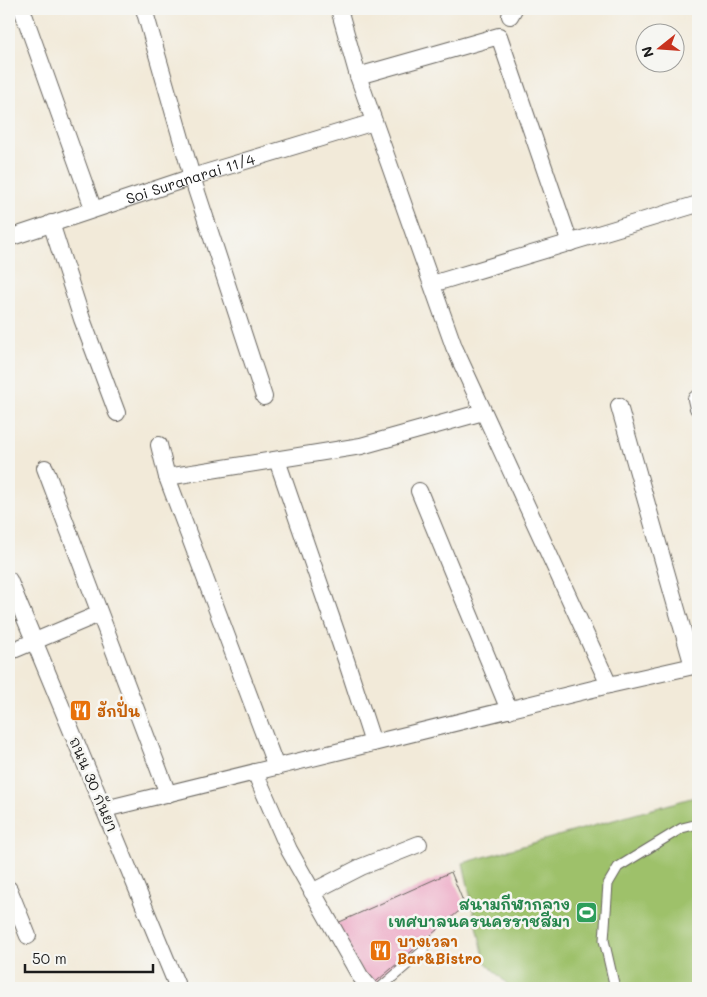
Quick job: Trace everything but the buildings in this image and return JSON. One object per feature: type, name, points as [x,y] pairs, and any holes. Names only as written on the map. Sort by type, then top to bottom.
[{"type":"street","points":[[22,9],[93,208]]},
{"type":"street","points":[[144,9],[192,177],[264,397]]},
{"type":"street","points":[[339,9],[358,76],[454,347],[609,685]]},
{"type":"street","points":[[358,76],[499,36],[570,243]]},
{"type":"street","name":"Soi Suranarai 11/4","points":[[9,238],[93,208],[374,122]]},
{"type":"street","points":[[432,284],[698,204]]},
{"type":"street","points":[[51,223],[82,319],[117,413]]},
{"type":"street","points":[[105,809],[696,665],[619,406]]},
{"type":"street","points":[[167,477],[362,446],[484,412]]},
{"type":"street","points":[[159,444],[167,477],[276,767]]},
{"type":"street","points":[[278,460],[372,743]]},
{"type":"street","points":[[45,468],[168,794]]},
{"type":"street","points":[[419,491],[509,710]]},
{"type":"street","name":"ถนน 30 กันยา","points":[[9,580],[105,809],[175,987]]},
{"type":"street","points":[[9,652],[99,614]]},
{"type":"street","points":[[255,772],[289,850],[360,976],[370,988]]},
{"type":"street","points":[[312,892],[361,867],[420,844]]},
{"type":"street","points":[[9,889],[28,936]]},
{"type":"lane","points":[[615,988],[604,940],[608,884],[618,867],[682,828],[698,824]]},
{"type":"lane","points":[[380,988],[424,950]]},
{"type":"green space","name":"สนามกีฬากลาง เทศบาลนครนครราชสีมา","points":[[698,796],[698,988],[511,988],[485,962],[463,863]]},
{"type":"place","name":"ฮักปั่น","points":[[81,711]]},
{"type":"place","name":"สนามกีฬากลาง เทศบาลนครนครราชสีมา","points":[[586,913]]},
{"type":"place","name":"บางเวลา Bar&Bistro","points":[[381,950]]}]
